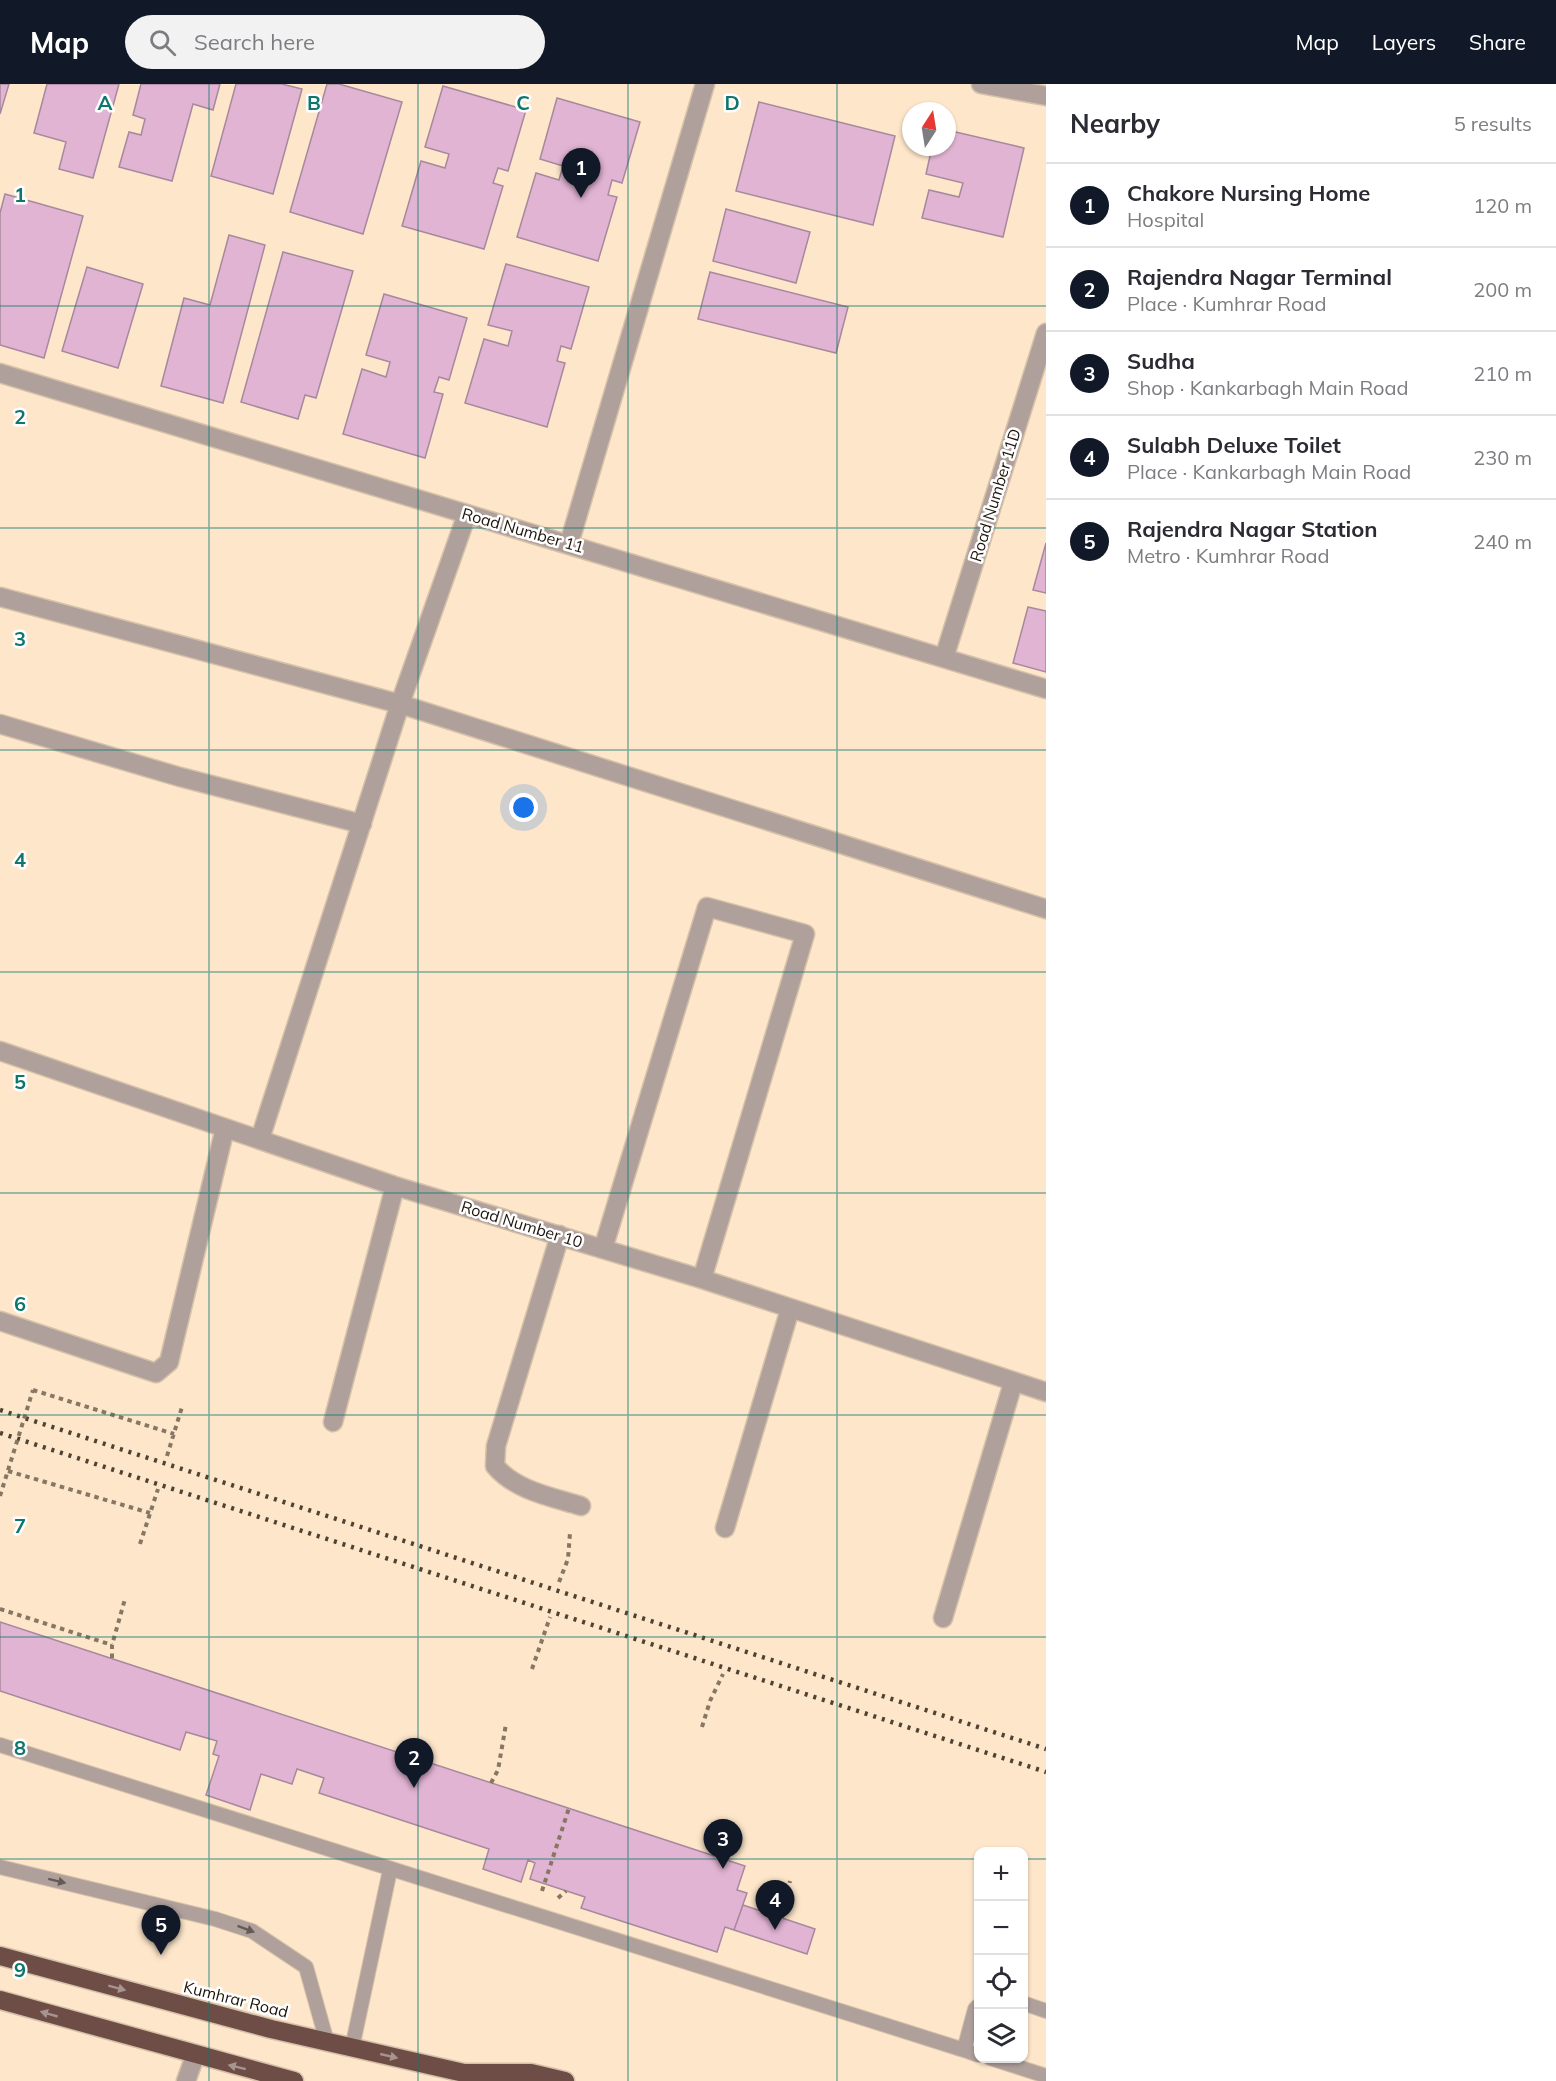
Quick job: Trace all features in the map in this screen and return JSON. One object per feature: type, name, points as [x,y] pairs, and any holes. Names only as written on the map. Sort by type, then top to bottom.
[{"type":"highway","name":"Kumhrar Road","points":[[0,1956],[327,2042],[464,2073],[531,2073],[565,2081]]},
{"type":"highway","points":[[0,2000],[195,2056],[294,2081]]},
{"type":"street","points":[[569,544],[705,84]]},
{"type":"street","points":[[981,84],[1046,96]]},
{"type":"street","name":"Road Number 11D","points":[[944,658],[1046,333]]},
{"type":"street","name":"Road Number 11","points":[[0,373],[1046,689]]},
{"type":"street","points":[[260,1139],[400,705],[467,514]]},
{"type":"street","points":[[0,597],[400,705],[1046,909]]},
{"type":"street","points":[[0,724],[180,777],[362,824]]},
{"type":"street","points":[[603,1248],[706,907],[805,934],[702,1279]]},
{"type":"street","name":"Road Number 10","points":[[0,1050],[395,1186],[702,1279],[1046,1392]]},
{"type":"street","points":[[0,1322],[156,1373],[169,1362],[225,1128]]},
{"type":"street","points":[[333,1422],[395,1186]]},
{"type":"street","points":[[560,1235],[496,1446],[495,1466],[505,1478],[525,1488],[581,1506]]},
{"type":"street","points":[[725,1528],[790,1309]]},
{"type":"street","points":[[943,1618],[1013,1383]]},
{"type":"street","points":[[186,2081],[195,2056]]},
{"type":"lane","points":[[0,1746],[974,2054]]},
{"type":"lane","points":[[0,1867],[215,1919],[252,1931],[306,1967],[327,2042]]},
{"type":"lane","points":[[352,2048],[390,1870]]},
{"type":"lane","points":[[1028,2005],[1046,2011]]},
{"type":"lane","points":[[964,2050],[975,2009]]},
{"type":"lane","points":[[1006,2063],[1046,2076]]},
{"type":"path","points":[[0,1496],[33,1390],[174,1434]]},
{"type":"path","points":[[167,1456],[182,1407]]},
{"type":"path","points":[[8,1471],[150,1513]]},
{"type":"path","points":[[140,1544],[158,1489]]},
{"type":"path","points":[[559,1582],[568,1559],[570,1533]]},
{"type":"path","points":[[112,1658],[112,1645],[125,1599]]},
{"type":"path","points":[[0,1609],[112,1645]]},
{"type":"path","points":[[532,1669],[550,1617]]},
{"type":"path","points":[[702,1727],[710,1701],[723,1674]]},
{"type":"path","points":[[491,1783],[498,1770],[506,1724]]},
{"type":"path","points":[[540,1916],[543,1883],[569,1808]]},
{"type":"path","points":[[782,1918],[790,1881]]},
{"type":"building","points":[[0,84],[9,84],[0,114]]},
{"type":"building","points":[[47,84],[119,84],[93,178],[59,169],[66,142],[34,133]]},
{"type":"building","points":[[141,84],[220,84],[213,110],[193,104],[172,181],[119,167],[129,132],[141,135],[145,119],[133,115]]},
{"type":"building","points":[[236,84],[282,84],[302,89],[273,194],[211,176]]},
{"type":"building","points":[[327,84],[339,84],[402,102],[363,234],[290,212]]},
{"type":"building","points":[[443,86],[526,110],[508,171],[498,168],[493,183],[503,186],[484,249],[402,226],[421,161],[445,168],[449,154],[425,147]]},
{"type":"building","points":[[557,98],[640,122],[622,183],[612,180],[608,195],[617,197],[598,261],[517,237],[536,173],[559,180],[563,166],[540,159]]},
{"type":"building","points":[[759,102],[895,136],[873,225],[736,191]]},
{"type":"building","points":[[956,132],[1024,148],[1003,237],[922,218],[929,190],[959,197],[963,183],[926,174],[930,156],[956,156]]},
{"type":"building","points":[[5,194],[83,216],[44,358],[0,345],[0,213]]},
{"type":"building","points":[[726,209],[810,232],[796,283],[713,261]]},
{"type":"building","points":[[229,235],[265,245],[223,403],[161,386],[184,298],[210,305]]},
{"type":"building","points":[[283,252],[353,271],[316,398],[305,395],[298,419],[241,402]]},
{"type":"building","points":[[506,264],[589,287],[571,349],[561,346],[557,361],[565,363],[547,427],[465,403],[484,339],[508,346],[512,331],[488,325]]},
{"type":"building","points":[[87,267],[143,284],[118,368],[62,351]]},
{"type":"building","points":[[710,272],[848,307],[836,353],[698,319]]},
{"type":"building","points":[[384,294],[467,318],[449,380],[439,377],[434,392],[443,394],[425,458],[343,434],[362,369],[386,377],[390,362],[366,355]]},
{"type":"building","points":[[1046,543],[1046,593],[1033,590]]},
{"type":"building","points":[[1028,607],[1046,611],[1046,672],[1013,663]]},
{"type":"building","points":[[0,1622],[745,1866],[737,1890],[747,1893],[734,1930],[725,1927],[717,1952],[581,1908],[585,1897],[530,1879],[535,1863],[528,1860],[521,1882],[483,1869],[489,1849],[319,1793],[324,1778],[297,1769],[292,1784],[261,1774],[250,1810],[206,1795],[219,1756],[213,1754],[217,1741],[186,1732],[180,1750],[0,1691]]},
{"type":"building","points":[[743,1905],[815,1929],[807,1954],[734,1930]]},
{"type":"railway","points":[[0,1410],[1046,1749]]},
{"type":"railway","points":[[0,1433],[1046,1772]]},
{"type":"place","name":"Chakore Nursing Home","points":[[581,198]]},
{"type":"place","name":"Rajendra Nagar Terminal","points":[[414,1788]]},
{"type":"place","name":"Sudha","points":[[723,1869]]},
{"type":"place","name":"Sulabh Deluxe Toilet","points":[[775,1930]]},
{"type":"place","name":"Rajendra Nagar Station","points":[[161,1955]]}]
